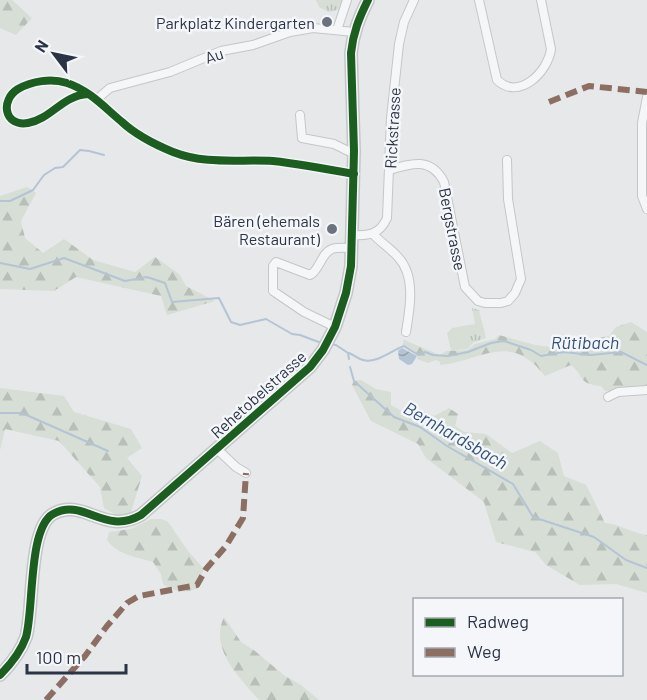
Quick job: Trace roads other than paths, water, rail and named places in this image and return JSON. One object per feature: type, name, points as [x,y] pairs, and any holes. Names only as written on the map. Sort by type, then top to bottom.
[{"type":"street","points":[[337,30],[347,0]]},
{"type":"street","name":"Rehetobelstrasse","points":[[0,675],[16,656],[26,636],[38,537],[48,517],[59,511],[78,510],[107,521],[122,523],[132,520],[150,507],[310,367],[326,344],[335,327],[349,279],[353,235],[354,174],[351,67],[354,33],[368,0]]},
{"type":"street","name":"Rickstrasse","points":[[373,234],[382,227],[387,218],[392,118],[399,44],[404,22],[414,0]]},
{"type":"street","points":[[479,0],[497,80],[510,88],[519,88],[527,84],[543,69],[550,57],[541,0]]},
{"type":"street","name":"Au","points":[[97,99],[110,88],[170,72],[221,51],[253,45],[290,32],[313,28],[354,33]]},
{"type":"street","points":[[88,94],[70,98],[46,115],[28,123],[16,123],[9,118],[6,111],[6,103],[14,92],[42,81],[65,82],[88,94],[97,99],[134,131],[173,152],[210,160],[272,161],[354,174]]},
{"type":"street","points":[[647,97],[642,123],[642,196],[647,209]]},
{"type":"street","points":[[300,115],[302,138],[334,144],[346,151],[354,151]]},
{"type":"street","name":"Bergstrasse","points":[[389,170],[415,163],[434,168],[440,174],[444,182],[465,287],[478,300],[493,304],[508,301],[515,293],[521,279],[508,199],[507,160]]},
{"type":"street","points":[[353,235],[373,234],[400,258],[407,272],[410,307],[406,332]]},
{"type":"street","points":[[335,327],[304,312],[273,291],[273,266],[276,262],[310,275],[314,273],[328,251],[334,248],[352,248]]},
{"type":"street","points":[[608,397],[618,392],[647,390]]},
{"type":"street","points":[[217,449],[246,473]]},
{"type":"water","points":[[402,348],[417,356],[412,364],[408,365],[399,359],[398,351]]},
{"type":"waterway","points":[[0,201],[10,201],[33,190],[44,175],[55,168],[63,167],[80,150],[104,155]]},
{"type":"waterway","name":"Bernhardsbach","points":[[0,263],[30,269],[64,258],[125,281],[147,277],[165,283],[172,302],[219,298],[231,322],[240,325],[266,319],[292,334],[324,344]]},
{"type":"waterway","name":"Rütibach","points":[[349,353],[368,361],[404,346],[418,355],[425,352],[448,356],[504,341],[531,350],[541,356],[564,352],[591,355],[621,352],[647,365]]},
{"type":"waterway","name":"Bernhardsbach","points":[[329,344],[336,345],[348,353],[349,359]]},
{"type":"waterway","name":"Bernhardsbach","points":[[350,367],[354,381],[394,417],[420,427],[447,446],[513,484],[533,517],[594,537],[626,560],[647,568]]},
{"type":"waterway","points":[[0,413],[22,413],[108,451]]},
{"type":"place","name":"Parkplatz Kindergarten","points":[[327,22]]},
{"type":"place","name":"Bären (ehemals Restaurant)","points":[[332,229]]}]
